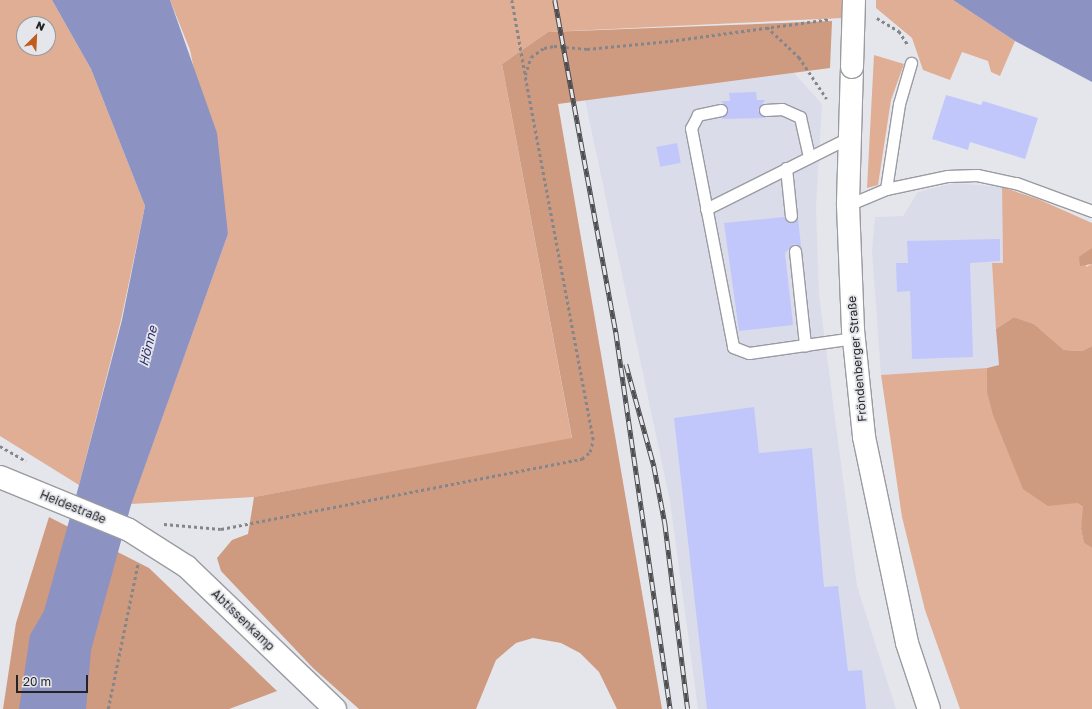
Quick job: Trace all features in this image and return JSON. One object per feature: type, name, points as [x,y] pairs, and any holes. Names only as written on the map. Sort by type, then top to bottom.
[{"type":"main road","name":"Fröndenberger Straße","points":[[854,0],[848,138],[848,205],[854,338],[864,437],[891,575],[907,643],[929,709]]},
{"type":"main road","name":"Heidestraße","points":[[0,477],[137,534]]},
{"type":"main road","name":"Abtissenkamp","points":[[137,534],[188,567],[335,709]]},
{"type":"lane","points":[[886,190],[899,104],[911,63]]},
{"type":"lane","points":[[765,110],[782,109],[800,117],[809,157]]},
{"type":"lane","points":[[721,110],[704,112],[691,122],[706,209],[733,347],[749,353],[854,338]]},
{"type":"lane","points":[[706,209],[848,138]]},
{"type":"lane","points":[[786,168],[791,216]]},
{"type":"lane","points":[[848,205],[886,190],[947,176],[977,175],[1016,183],[1092,211]]},
{"type":"lane","points":[[795,251],[805,345]]},
{"type":"path","points":[[108,709],[137,534],[160,523],[220,529],[578,460],[590,452],[593,440],[512,0]]},
{"type":"path","points":[[525,75],[531,57],[544,48],[587,49],[670,41],[766,27],[799,57],[829,101]]},
{"type":"shaded area","points":[[0,0],[52,0],[91,69],[145,206],[121,320],[79,485],[0,436]]},
{"type":"shaded area","points":[[170,0],[842,0],[842,18],[548,32],[502,64],[572,439],[254,497],[131,504],[228,234],[190,50]]},
{"type":"shaded area","points":[[876,0],[953,0],[1015,41],[1000,76],[991,72],[988,61],[962,52],[950,80],[923,70],[912,38],[876,8]]},
{"type":"shaded area","points":[[832,21],[830,68],[558,104],[662,709],[617,709],[599,672],[580,653],[561,643],[533,638],[516,643],[496,660],[476,709],[359,709],[313,668],[221,571],[217,558],[232,540],[248,534],[254,497],[572,438],[502,64],[548,32]]},
{"type":"shaded area","points":[[874,55],[904,64],[891,100],[878,185],[867,188]]},
{"type":"shaded area","points":[[794,73],[822,104],[816,207],[819,295],[857,586],[896,709],[698,709],[670,501],[585,100]]},
{"type":"shaded area","points":[[955,183],[1002,187],[1003,263],[992,264],[999,365],[980,369],[881,375],[872,251],[875,217],[903,216],[918,192]]},
{"type":"shaded area","points":[[1002,187],[1038,199],[1092,223],[1092,248],[1086,267],[1092,264],[1092,346],[1082,351],[1064,350],[1034,324],[1014,317],[996,329],[992,263],[1003,263]]},
{"type":"shaded area","points":[[1092,248],[1092,264],[1080,266],[1079,257]]},
{"type":"shaded area","points":[[1014,317],[1034,324],[1064,350],[1082,351],[1092,346],[1092,548],[1084,543],[1081,529],[1083,507],[1077,503],[1048,506],[1023,489],[993,415],[987,392],[987,368],[999,365],[996,329]]},
{"type":"shaded area","points":[[987,368],[987,392],[1066,503],[1077,503],[1084,508],[1081,529],[1084,543],[1092,548],[1092,709],[960,709],[925,610],[902,517],[881,375]]},
{"type":"shaded area","points":[[49,517],[149,568],[277,691],[229,709],[3,709],[16,623]]},
{"type":"water","name":"Hönne","points":[[52,0],[170,0],[217,133],[228,234],[131,505],[91,650],[86,709],[19,709],[30,635],[44,611],[79,485],[122,320],[145,206],[91,69]]},
{"type":"water","points":[[953,0],[1092,0],[1092,82],[1015,41]]},
{"type":"building","points":[[756,92],[757,100],[765,100],[758,110],[766,118],[722,119],[728,109],[721,101],[730,101],[729,93]]},
{"type":"building","points":[[946,95],[981,105],[983,101],[1038,118],[1025,159],[970,142],[968,150],[932,139]]},
{"type":"building","points":[[677,143],[681,163],[660,167],[656,147]]},
{"type":"building","points":[[784,217],[791,223],[798,217],[801,247],[794,244],[785,253],[793,325],[739,331],[724,223]]},
{"type":"building","points":[[1000,239],[1000,261],[970,263],[973,357],[912,359],[910,291],[897,292],[896,263],[908,263],[907,241]]},
{"type":"building","points":[[754,407],[759,453],[812,448],[824,587],[838,586],[848,671],[862,670],[866,709],[707,709],[674,418]]},
{"type":"railway","points":[[555,0],[616,332],[670,709]]},
{"type":"railway","points":[[626,364],[654,466],[665,523],[688,709]]}]
